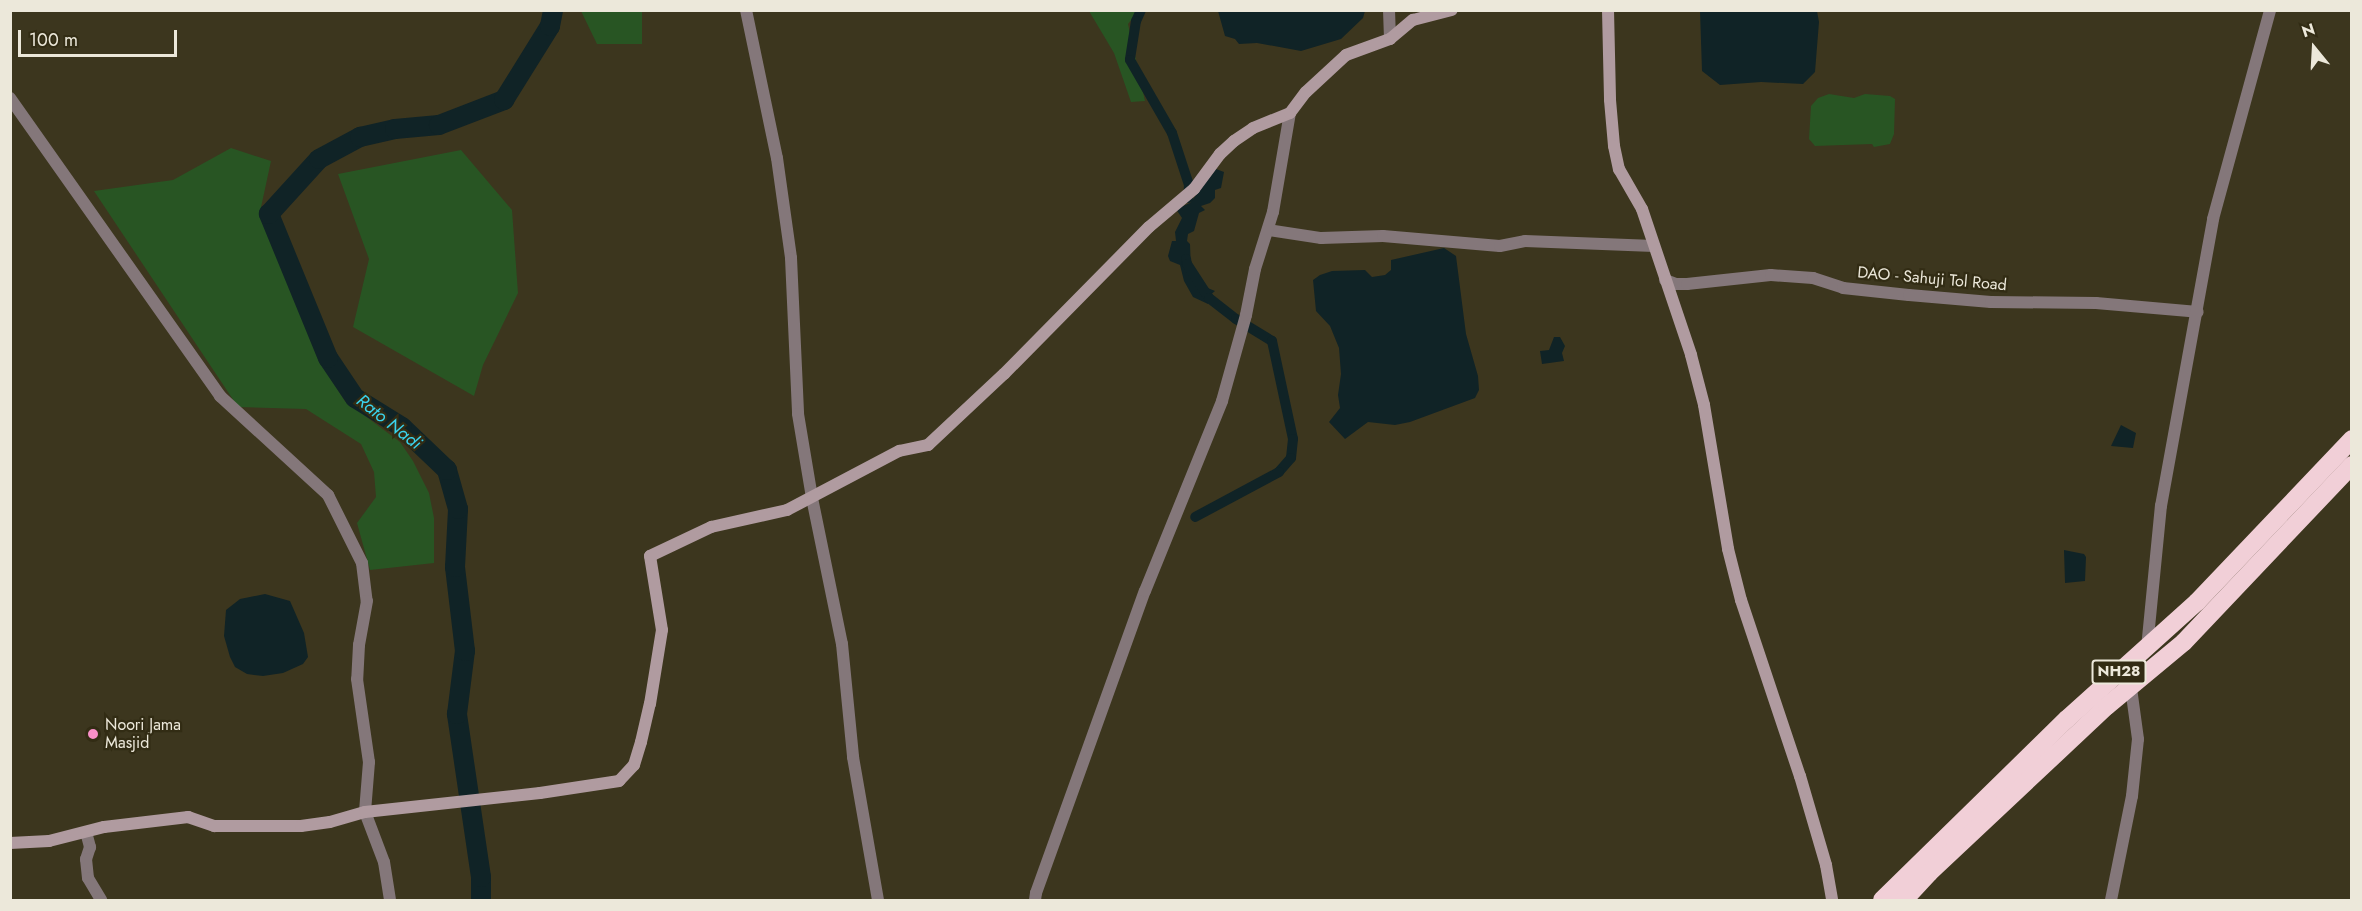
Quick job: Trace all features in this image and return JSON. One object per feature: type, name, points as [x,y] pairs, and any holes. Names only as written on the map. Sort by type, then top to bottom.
[{"type":"highway","name":"NH28","points":[[1881,900],[2067,719],[2146,647],[2160,626],[2197,602],[2352,439]]},
{"type":"highway","name":"NH28","points":[[1904,900],[1929,873],[2090,722],[2184,642],[2352,465]]},
{"type":"street","points":[[746,10],[775,147],[790,247],[798,414],[812,498],[842,644],[853,758],[878,900]]},
{"type":"street","points":[[1389,10],[1390,39]]},
{"type":"street","points":[[1032,898],[1145,591],[1222,400],[1246,315],[1255,269],[1268,230],[1281,172],[1290,113],[1306,92],[1346,55],[1390,39],[1413,20],[1452,10]]},
{"type":"street","points":[[1608,10],[1614,146],[1619,169],[1642,209],[1691,355],[1704,405],[1728,549],[1741,600],[1800,776],[1826,865],[1832,900]]},
{"type":"street","points":[[2184,642],[2160,626],[2151,589],[2161,507],[2213,219],[2270,10]]},
{"type":"street","points":[[10,98],[220,396],[328,495],[362,563],[367,602],[359,645],[357,679],[369,762],[371,812],[384,862],[390,900]]},
{"type":"street","points":[[10,843],[49,841],[149,820],[188,817],[214,826],[302,826],[371,812],[540,793],[619,781],[634,765],[650,704],[662,630],[650,556],[711,527],[788,510],[899,451],[928,445],[1005,375],[1149,227],[1194,189],[1220,154],[1253,128],[1290,113]]},
{"type":"street","points":[[1268,230],[1321,238],[1383,236],[1500,246],[1525,241],[1654,246]]},
{"type":"street","name":"DAO - Sahuji Tol Road","points":[[1665,280],[1676,284],[1687,284],[1771,275],[1813,278],[1844,288],[1909,295],[1991,302],[2106,304],[2198,312]]},
{"type":"street","points":[[2146,647],[2160,663]]},
{"type":"street","points":[[2111,900],[2132,796],[2138,740],[2131,688]]},
{"type":"street","points":[[86,832],[90,847],[86,859],[88,878],[101,900]]},
{"type":"green space","points":[[581,11],[642,11],[642,44],[597,44]]},
{"type":"green space","points":[[1089,11],[1138,11],[1128,24],[1145,101],[1131,102],[1114,53]]},
{"type":"green space","points":[[1829,94],[1854,98],[1865,94],[1890,96],[1895,99],[1894,134],[1890,144],[1874,147],[1872,144],[1815,146],[1809,139],[1811,106],[1818,98]]},
{"type":"green space","points":[[231,148],[271,161],[260,212],[318,359],[345,401],[400,442],[413,461],[429,493],[434,518],[434,563],[370,570],[357,523],[376,497],[374,472],[361,444],[306,409],[238,407],[94,191],[173,180]]},
{"type":"green space","points":[[461,150],[512,210],[518,293],[483,365],[474,396],[353,327],[369,259],[338,174]]},
{"type":"water","points":[[1218,11],[1365,11],[1363,18],[1341,39],[1301,51],[1257,43],[1239,44],[1235,39],[1225,36]]},
{"type":"water","points":[[1700,11],[1817,11],[1819,22],[1815,72],[1803,84],[1761,82],[1720,85],[1702,71]]},
{"type":"water","points":[[1216,169],[1224,172],[1221,188],[1215,190],[1215,198],[1210,203],[1201,206],[1205,210],[1199,213],[1194,231],[1188,234],[1187,241],[1190,244],[1191,270],[1198,284],[1215,291],[1208,297],[1208,304],[1193,297],[1184,281],[1180,265],[1170,261],[1168,256],[1172,241],[1176,241],[1175,232],[1182,218],[1176,209],[1190,203]]},
{"type":"water","points":[[1444,248],[1456,256],[1466,334],[1478,376],[1479,390],[1475,398],[1410,422],[1395,425],[1368,422],[1345,439],[1329,422],[1340,408],[1339,348],[1330,326],[1316,311],[1313,280],[1332,271],[1365,270],[1372,277],[1385,275],[1391,270],[1391,260]]},
{"type":"water","points":[[1554,337],[1560,337],[1565,346],[1562,353],[1564,361],[1542,364],[1540,351],[1549,350]]},
{"type":"water","points":[[2121,425],[2136,433],[2133,448],[2111,446]]},
{"type":"water","points":[[2064,550],[2084,554],[2086,557],[2085,581],[2065,583]]},
{"type":"water","points":[[265,594],[290,601],[304,633],[308,657],[303,664],[283,673],[263,676],[247,674],[235,667],[224,636],[226,610],[240,599]]},
{"type":"waterway","name":"Rato Nadi","points":[[481,900],[481,877],[457,714],[465,651],[455,567],[458,509],[447,470],[402,427],[355,398],[328,358],[269,214],[319,159],[360,137],[395,129],[439,125],[504,100],[550,26],[553,10]]},
{"type":"waterway","points":[[1141,10],[1136,21],[1130,60],[1172,133],[1189,185],[1188,198]]},
{"type":"waterway","points":[[1186,259],[1209,298],[1236,319],[1272,341],[1293,439],[1291,458],[1279,472],[1195,517]]},
{"type":"place","name":"Noori Jama Masjid","points":[[93,734]]}]
